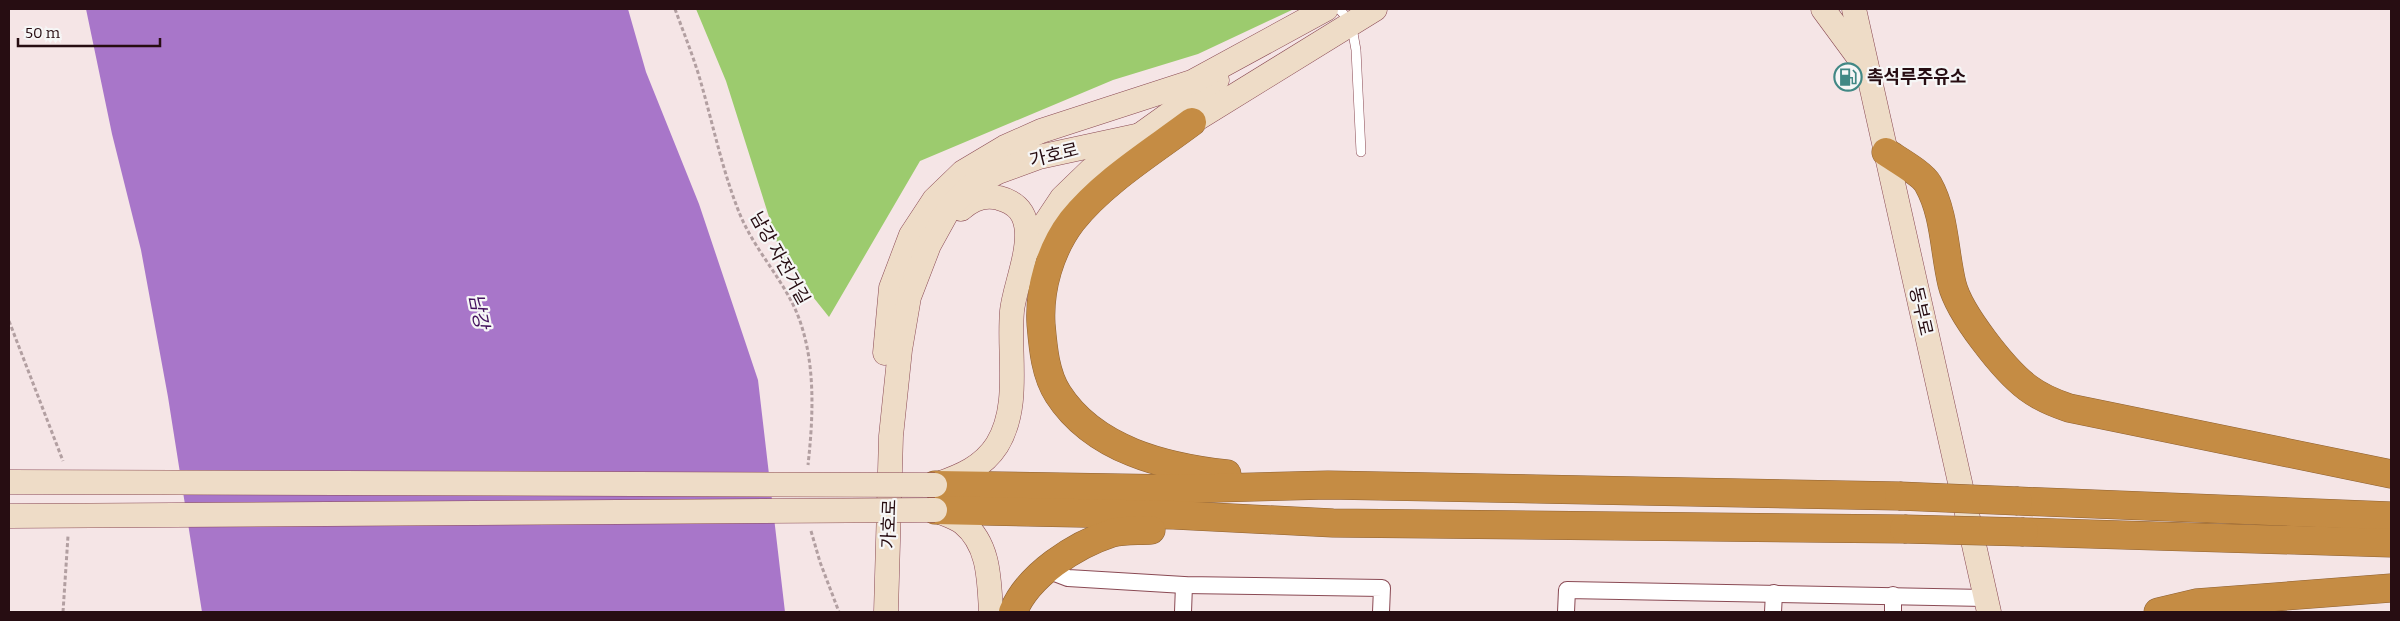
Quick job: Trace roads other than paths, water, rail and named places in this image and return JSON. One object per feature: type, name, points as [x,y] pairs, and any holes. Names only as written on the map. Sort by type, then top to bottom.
[{"type":"highway","points":[[1192,122],[1098,194],[1071,222],[1050,260],[1040,308],[1044,356],[1057,392],[1078,420],[1115,444],[1151,460],[1192,470],[1328,485]]},
{"type":"highway","points":[[1886,152],[1928,181],[1937,204],[1952,283],[1960,305],[1973,326],[2010,370],[2036,394],[2069,408],[2391,474]]},
{"type":"highway","points":[[935,498],[1328,485],[1900,496],[2391,516]]},
{"type":"highway","points":[[935,498],[1174,515],[1333,523],[1904,529],[2391,543]]},
{"type":"highway","points":[[1013,612],[1032,584],[1048,570],[1074,550],[1113,533],[1333,523]]},
{"type":"highway","points":[[2158,612],[2196,603],[2391,588]]},
{"type":"street","name":"가호로","points":[[891,436],[884,357],[891,288],[911,236],[934,200],[963,172],[1005,147],[1041,131],[1192,82],[1326,9]]},
{"type":"street","name":"가호로","points":[[886,612],[891,436],[900,350],[909,297],[929,245],[950,207],[970,187],[998,172],[1039,157],[1187,125],[1345,15],[1375,9]]},
{"type":"street","points":[[1823,9],[1868,71]]},
{"type":"street","name":"동부로","points":[[1854,9],[1987,605]]},
{"type":"street","points":[[1026,252],[1062,198],[1091,170],[1141,136],[1279,35]]},
{"type":"street","points":[[9,516],[935,498],[984,461],[997,445],[1009,415],[1012,376],[1012,310],[1026,252],[1027,228],[1019,208],[1002,198],[986,196],[968,203],[947,221],[929,245]]},
{"type":"street","points":[[9,482],[935,498],[980,543],[988,570],[991,612]]},
{"type":"street","points":[[1048,570],[1068,578],[1184,585],[1382,588],[1381,612]]},
{"type":"street","points":[[1183,612],[1184,585]]},
{"type":"street","points":[[1566,612],[1567,590],[1893,595],[1987,605]]},
{"type":"street","points":[[1773,612],[1774,593]]},
{"type":"street","points":[[1892,612],[1893,595]]},
{"type":"lane","points":[[1345,15],[1356,50],[1361,152]]},
{"type":"water","name":"남강","points":[[86,9],[628,9],[646,72],[699,204],[758,380],[785,612],[202,612],[168,397],[141,250],[112,134]]},
{"type":"place","name":"촉석루주유소","points":[[1848,77]]}]
